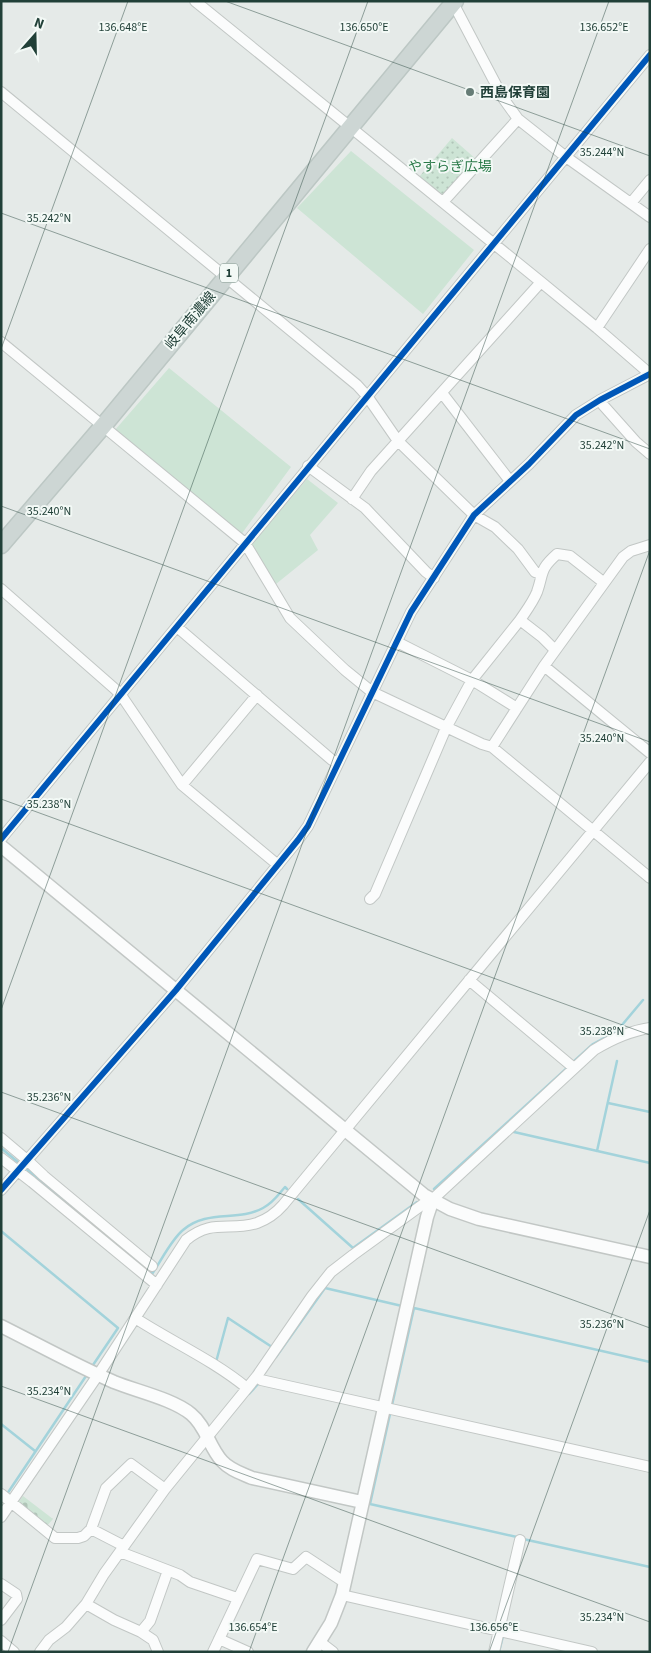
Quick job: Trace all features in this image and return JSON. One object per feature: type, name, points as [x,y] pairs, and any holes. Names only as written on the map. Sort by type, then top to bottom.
[{"type":"main road","name":"岐阜南濃線","points":[[1,545],[453,2]]},
{"type":"street","points":[[1,1190],[176,990],[308,826],[411,612],[474,515],[529,464],[576,414],[650,374],[541,282],[195,1]]},
{"type":"street","points":[[453,2],[503,98],[518,119],[566,157],[650,217]]},
{"type":"street","points":[[1,839],[650,55]]},
{"type":"street","points":[[1,92],[357,385],[367,396],[398,441],[474,515],[495,527],[518,549],[535,572],[541,574]]},
{"type":"street","points":[[443,202],[518,119]]},
{"type":"street","points":[[631,203],[650,180]]},
{"type":"street","points":[[597,328],[650,249]]},
{"type":"street","points":[[352,499],[371,471],[541,282]]},
{"type":"street","points":[[1,342],[245,543],[290,618],[345,670],[372,692],[446,728],[492,747],[650,878]]},
{"type":"street","points":[[442,392],[510,481]]},
{"type":"street","points":[[600,400],[636,442],[650,454]]},
{"type":"street","points":[[308,466],[365,508],[434,578]]},
{"type":"street","points":[[492,747],[544,666],[603,582],[623,557],[632,551],[650,545]]},
{"type":"street","points":[[370,899],[375,894],[446,728],[472,680],[520,620],[536,594],[541,574],[546,564],[557,554],[570,556],[603,582]]},
{"type":"street","points":[[1,589],[121,695],[182,785],[278,865]]},
{"type":"street","points":[[520,620],[556,650]]},
{"type":"street","points":[[177,627],[338,763]]},
{"type":"street","points":[[397,642],[472,680],[517,708]]},
{"type":"street","points":[[544,666],[650,753]]},
{"type":"street","points":[[182,785],[257,695]]},
{"type":"street","points":[[1,1517],[98,1375],[186,1240],[196,1232],[211,1227],[256,1223],[275,1213],[650,762]]},
{"type":"street","points":[[1,846],[411,1185],[433,1199],[479,1219],[650,1256]]},
{"type":"street","points":[[469,980],[574,1068]]},
{"type":"street","points":[[40,1652],[49,1640],[66,1627],[86,1604],[104,1574],[165,1489],[257,1376],[312,1296],[331,1272],[422,1205],[433,1199],[594,1050],[613,1038],[650,1028]]},
{"type":"street","points":[[1,1138],[22,1165],[32,1182],[134,1259],[152,1266]]},
{"type":"street","points":[[1,1158],[22,1165],[44,1176],[134,1259],[157,1285]]},
{"type":"street","points":[[333,1652],[316,1647],[331,1623],[342,1595],[427,1218],[433,1199]]},
{"type":"street","points":[[135,1318],[165,1338],[195,1353],[247,1388]]},
{"type":"street","points":[[1,1326],[98,1375],[173,1403],[191,1413],[208,1436],[215,1452],[223,1462],[235,1471],[252,1478],[362,1502]]},
{"type":"street","points":[[257,1376],[261,1380],[650,1467]]},
{"type":"street","points":[[1,1494],[55,1538],[78,1538],[84,1536],[91,1529],[106,1488],[131,1464],[165,1489]]},
{"type":"street","points":[[91,1529],[122,1549],[180,1575],[190,1582],[237,1598]]},
{"type":"street","points":[[494,1652],[503,1631],[520,1540]]},
{"type":"street","points":[[212,1652],[257,1558],[293,1569],[306,1557],[344,1582]]},
{"type":"street","points":[[141,1632],[150,1621],[166,1576]]},
{"type":"street","points":[[1,1584],[16,1594],[17,1600],[1,1620]]},
{"type":"street","points":[[342,1595],[592,1652]]},
{"type":"street","points":[[86,1604],[114,1620],[141,1632],[153,1640],[158,1652]]},
{"type":"street","points":[[219,1638],[248,1652]]},
{"type":"street","points":[[1,1641],[14,1652]]},
{"type":"green space","name":"やすらぎ広場","points":[[452,138],[477,160],[443,198],[419,177]]},
{"type":"green space","points":[[351,151],[474,250],[423,314],[297,208]]},
{"type":"green space","points":[[169,368],[291,467],[240,536],[115,430]]},
{"type":"green space","points":[[307,479],[338,503],[310,535],[318,550],[276,584],[249,546]]},
{"type":"green space","points":[[23,1496],[53,1519],[46,1527],[17,1504]]},
{"type":"waterway","points":[[572,1063],[593,1044],[617,1031],[643,1000]]},
{"type":"waterway","points":[[597,1151],[617,1061]]},
{"type":"waterway","points":[[434,1189],[567,1068]]},
{"type":"waterway","points":[[608,1103],[650,1112]]},
{"type":"waterway","points":[[512,1130],[650,1163]]},
{"type":"waterway","points":[[1,1148],[19,1163]]},
{"type":"waterway","points":[[24,1167],[152,1274],[174,1239],[192,1224],[212,1218],[253,1212],[270,1204],[285,1187],[287,1189]]},
{"type":"waterway","points":[[298,1199],[353,1248],[417,1202]]},
{"type":"waterway","points":[[1,1231],[118,1328],[93,1365]]},
{"type":"waterway","points":[[276,1357],[325,1288],[402,1306]]},
{"type":"waterway","points":[[392,1405],[414,1308],[650,1362]]},
{"type":"waterway","points":[[216,1362],[228,1318],[272,1347]]},
{"type":"waterway","points":[[7,1494],[86,1376]]},
{"type":"waterway","points":[[249,1394],[259,1383]]},
{"type":"waterway","points":[[390,1414],[370,1504],[517,1537]]},
{"type":"waterway","points":[[1,1424],[35,1451]]},
{"type":"waterway","points":[[523,1539],[650,1567]]},
{"type":"waterway","points":[[499,1652],[503,1636]]},
{"type":"cycle path","points":[[1,839],[650,55]]},
{"type":"cycle path","points":[[1,1190],[176,990],[308,826],[411,612],[474,515],[529,464],[576,415],[650,374]]},
{"type":"place","name":"西島保育園","points":[[470,92]]}]
